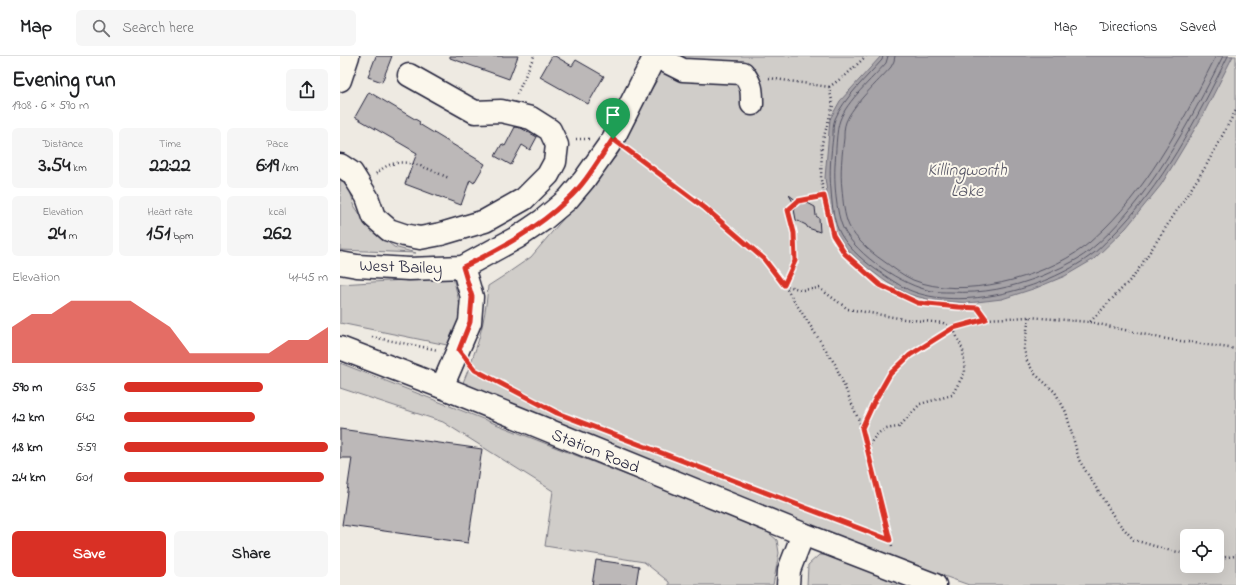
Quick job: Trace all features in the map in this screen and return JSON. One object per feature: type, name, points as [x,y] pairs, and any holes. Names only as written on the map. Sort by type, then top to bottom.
[{"type":"street","points":[[340,80],[348,56]]},
{"type":"street","points":[[655,56],[683,70],[743,73],[750,83],[752,104]]},
{"type":"street","name":"West Bailey","points":[[340,263],[357,266],[409,269],[463,267],[518,237],[543,220],[563,203],[584,180],[613,139],[655,56]]},
{"type":"street","points":[[340,165],[352,173],[366,197],[374,217],[389,230],[420,238],[441,234],[485,221],[524,199],[548,175],[555,162],[557,145],[550,130],[531,118],[501,111],[475,112],[417,87]]},
{"type":"street","name":"West Bailey","points":[[442,387],[470,322],[472,297],[463,267]]},
{"type":"street","name":"Station Road","points":[[340,348],[442,387],[803,534],[935,585]]},
{"type":"street","points":[[788,585],[789,570],[803,534]]},
{"type":"path","points":[[509,113],[534,56]]},
{"type":"path","points":[[743,73],[829,88],[846,75],[866,56]]},
{"type":"path","points":[[829,88],[833,106],[822,143],[820,180],[833,235],[845,254],[880,285],[918,303],[978,308],[986,319]]},
{"type":"path","points":[[1090,322],[1134,276],[1206,166],[1236,110]]},
{"type":"path","points":[[557,145],[574,139],[613,139],[705,208],[764,259],[784,285],[835,364],[862,428],[898,571]]},
{"type":"path","points":[[361,189],[381,169],[394,163],[411,162],[450,178]]},
{"type":"path","points":[[784,285],[795,261],[794,233],[788,209],[798,201],[824,196]]},
{"type":"path","points":[[784,285],[802,290],[819,288],[848,309],[904,319],[943,323],[953,328],[963,350],[964,372],[952,395],[920,404],[899,426],[887,428],[879,432],[867,448]]},
{"type":"path","points":[[1029,317],[1024,349],[1027,361],[1035,374],[1055,392],[1066,412],[1079,460],[1116,520],[1134,540],[1180,553]]},
{"type":"path","points":[[862,428],[874,402],[890,374],[910,355],[953,328],[986,319],[1029,317],[1090,322],[1160,338],[1236,349]]},
{"type":"path","points":[[365,336],[441,350],[459,350],[475,370],[537,402]]},
{"type":"path","points":[[661,452],[890,540]]},
{"type":"path","points":[[1224,557],[1236,556]]},
{"type":"shaded area","points":[[672,56],[1236,56],[1236,585],[969,585],[838,538],[462,385],[480,337],[485,313],[488,286],[531,257],[617,155],[651,90]]},
{"type":"shaded area","points":[[340,179],[350,191],[355,207],[369,227],[394,247],[416,253],[340,250]]},
{"type":"shaded area","points":[[453,277],[462,314],[447,345],[340,323],[340,284]]},
{"type":"shaded area","points":[[340,363],[764,529],[777,540],[779,553],[773,585],[669,585],[669,582],[644,562],[545,546],[553,491],[443,422],[340,388]]},
{"type":"shaded area","points":[[819,555],[831,555],[913,585],[807,585],[808,565]]},
{"type":"water","name":"Killingworth Lake","points":[[881,56],[1233,56],[1202,117],[1161,185],[1126,228],[1094,259],[1065,276],[1036,288],[1002,299],[968,303],[931,300],[908,294],[888,283],[866,267],[847,249],[835,231],[829,206],[825,178],[830,119],[840,101]]},
{"type":"building","points":[[376,56],[392,56],[382,82],[368,77]]},
{"type":"building","points":[[450,56],[518,56],[509,79],[450,58]]},
{"type":"building","points":[[552,56],[555,56],[572,66],[576,60],[604,76],[588,104],[540,77]]},
{"type":"building","points":[[369,92],[420,122],[419,124],[485,164],[474,183],[470,180],[461,205],[405,184],[417,153],[355,117]]},
{"type":"building","points":[[515,127],[521,128],[537,137],[530,150],[522,145],[511,165],[495,156],[502,144],[505,146]]},
{"type":"building","points":[[789,195],[801,204],[804,201],[815,207],[816,216],[819,218],[820,232],[808,228],[806,225],[796,220],[794,209],[796,207]]},
{"type":"building","points":[[340,429],[482,449],[468,543],[342,525],[352,458],[340,458]]},
{"type":"building","points":[[596,560],[639,566],[636,585],[592,585]]},
{"type":"route","points":[[613,139],[705,208],[764,259],[784,285],[795,261],[794,233],[790,212],[788,210],[798,201],[824,196],[833,235],[845,254],[880,285],[918,303],[978,308],[986,319],[953,328],[910,355],[890,374],[874,402],[862,428],[890,540],[557,413],[475,370],[459,350],[470,322],[472,297],[463,267],[484,257],[518,237],[543,220],[568,199],[584,180],[613,139]]}]
